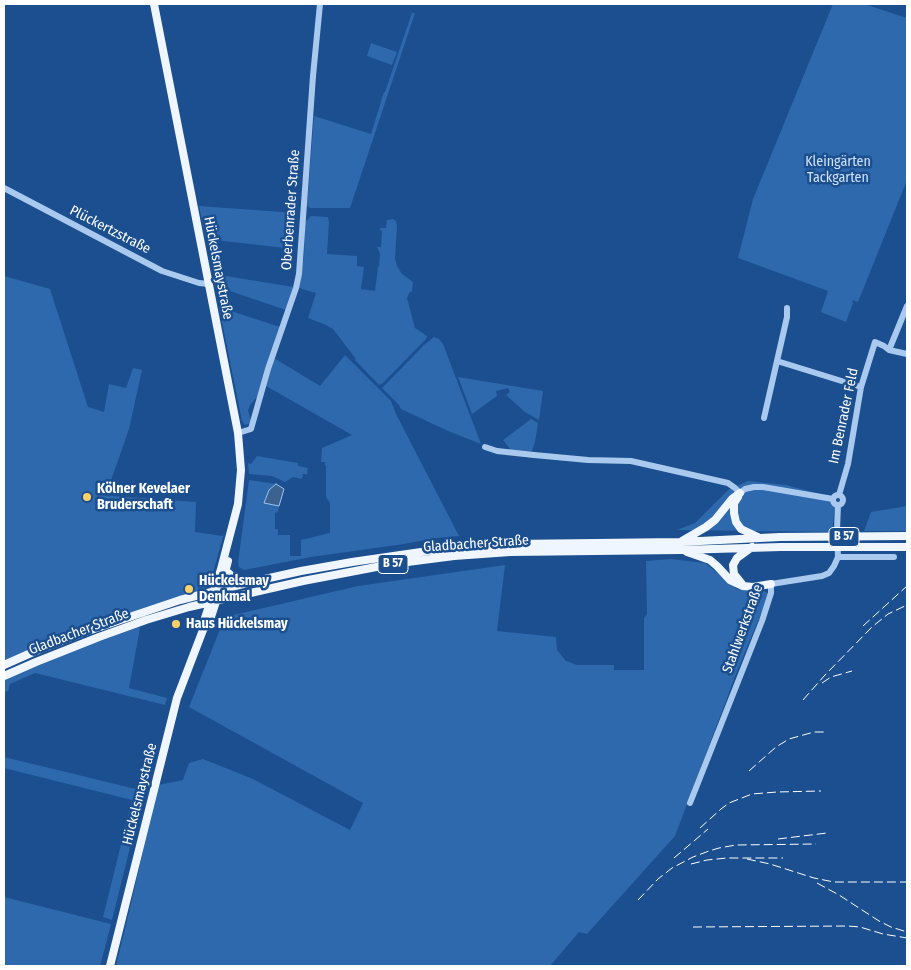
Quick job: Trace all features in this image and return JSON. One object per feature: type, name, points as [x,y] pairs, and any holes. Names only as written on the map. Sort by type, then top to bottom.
[{"type":"main road","name":"Hückelsmaystraße","points":[[110,966],[175,705],[203,630],[210,620],[240,493],[241,470],[238,432],[154,4]]},
{"type":"main road","points":[[740,493],[734,503],[736,522],[742,529],[760,538]]},
{"type":"main road","points":[[740,493],[732,499],[714,520],[680,546],[710,560],[730,580],[743,586],[772,584]]},
{"type":"main road","name":"Gladbacher Straße","points":[[4,676],[99,637],[189,606],[392,564],[454,556],[510,552],[680,546],[760,538],[907,536]]},
{"type":"main road","name":"Hückelsmaystraße","points":[[216,591],[226,571],[231,545],[230,538]]},
{"type":"main road","name":"Gladbacher Straße","points":[[4,665],[82,634],[180,600],[302,571],[453,548],[540,543],[752,547],[907,547]]},
{"type":"main road","points":[[748,587],[736,578],[733,565],[736,558],[752,547]]},
{"type":"main road","points":[[226,571],[238,580],[251,582]]},
{"type":"main road","name":"Hückelsmaystraße","points":[[203,630],[204,618],[213,602]]},
{"type":"main road","points":[[189,606],[204,618]]},
{"type":"street","name":"Oberbenrader Straße","points":[[238,432],[251,429],[268,369],[299,274],[313,74],[320,4]]},
{"type":"street","name":"Plückertzstraße","points":[[4,188],[162,271],[208,284]]},
{"type":"street","points":[[907,306],[889,350],[907,354]]},
{"type":"street","points":[[764,418],[778,361],[787,317],[787,308]]},
{"type":"street","name":"Im Benrader Feld","points":[[836,502],[840,504],[843,500],[839,495],[848,464],[861,387],[875,342],[889,350]]},
{"type":"street","points":[[778,361],[861,387]]},
{"type":"street","points":[[485,447],[497,451],[534,455],[588,460],[631,461],[728,483],[740,493],[745,489],[763,487],[836,502],[838,557],[894,557]]},
{"type":"street","name":"Stahlwerkstraße","points":[[690,803],[762,621],[772,584],[822,576],[829,573],[838,557]]},
{"type":"green space","name":"Kleingärten Tackgarten","points":[[833,4],[864,4],[907,18],[907,180],[858,302],[852,300],[853,303],[846,322],[821,312],[828,291],[738,258],[753,199]]},
{"type":"green space","points":[[412,13],[415,13],[350,208],[310,208],[307,206],[314,116],[371,134]]},
{"type":"green space","points":[[371,43],[397,52],[392,65],[367,56]]},
{"type":"green space","points":[[199,206],[296,213],[294,249],[206,239]]},
{"type":"green space","points":[[311,216],[328,217],[327,254],[357,256],[357,266],[364,267],[361,289],[375,291],[380,254],[377,247],[381,247],[382,231],[380,228],[386,228],[387,220],[393,219],[396,221],[395,258],[397,266],[402,274],[413,282],[412,291],[407,298],[415,328],[427,336],[379,385],[355,360],[333,329],[308,318],[316,293],[298,287],[304,256],[305,222]]},
{"type":"green space","points":[[213,274],[294,287],[286,310],[215,286]]},
{"type":"green space","points":[[4,276],[50,289],[88,407],[104,412],[109,384],[126,388],[133,368],[142,370],[129,429],[107,492],[99,492],[98,495],[196,502],[195,532],[223,536],[225,530],[210,583],[204,590],[81,630],[4,662]]},
{"type":"green space","points":[[219,307],[280,327],[258,396],[248,410],[251,421],[245,425],[242,421]]},
{"type":"green space","points":[[434,337],[443,344],[481,444],[401,409],[382,388]]},
{"type":"green space","points":[[345,355],[391,401],[459,536],[311,557],[244,570],[239,567],[238,563],[249,480],[276,484],[269,490],[264,503],[279,506],[278,512],[275,513],[275,529],[278,529],[278,535],[290,535],[290,556],[301,556],[301,540],[330,533],[330,503],[326,497],[326,466],[325,462],[321,462],[322,448],[352,435],[266,386],[274,358],[320,386]]},
{"type":"green space","points":[[458,377],[543,391],[539,420],[525,412],[506,395],[510,392],[508,388],[496,391],[497,396],[472,414]]},
{"type":"green space","points":[[531,419],[538,423],[532,451],[529,453],[511,450],[503,440]]},
{"type":"green space","points":[[257,456],[298,463],[298,466],[308,468],[307,474],[303,474],[302,479],[293,477],[285,482],[272,476],[249,474],[248,463],[251,464]]},
{"type":"green space","points":[[748,481],[786,485],[828,496],[835,506],[832,532],[677,530],[695,523],[728,490]]},
{"type":"green space","points":[[907,506],[907,531],[864,531],[871,512]]},
{"type":"green space","points":[[671,559],[705,563],[737,589],[763,590],[769,594],[736,674],[675,836],[587,934],[579,932],[550,966],[116,966],[158,785],[183,780],[189,763],[203,759],[253,779],[350,830],[363,803],[189,707],[225,617],[358,586],[505,565],[497,631],[556,637],[557,650],[566,661],[577,665],[614,665],[614,670],[644,670],[644,618],[647,614],[646,561]]},
{"type":"green space","points":[[139,627],[129,688],[167,698],[165,705],[35,673],[10,684],[8,691],[4,693],[4,680],[80,648]]},
{"type":"green space","points":[[4,757],[144,791],[112,920],[103,917],[132,800],[4,768]]},
{"type":"green space","points":[[4,897],[111,924],[100,966],[4,966]]},
{"type":"shaded area","points":[[276,484],[284,489],[279,506],[264,503],[269,490]]},
{"type":"railway","points":[[863,626],[907,586]]},
{"type":"railway","points":[[803,700],[872,627],[888,614],[907,605]]},
{"type":"railway","points":[[822,683],[831,677],[852,671]]},
{"type":"railway","points":[[749,771],[776,747],[789,739],[814,732],[827,732]]},
{"type":"railway","points":[[700,828],[729,803],[752,794],[821,791]]},
{"type":"railway","points":[[674,858],[708,829]]},
{"type":"railway","points":[[778,839],[827,833]]},
{"type":"railway","points":[[638,900],[658,879],[672,868],[709,851],[736,845],[816,844]]},
{"type":"railway","points":[[691,864],[727,858],[783,858]]},
{"type":"railway","points":[[747,859],[834,882],[907,882]]},
{"type":"railway","points":[[817,883],[879,921],[907,932]]},
{"type":"railway","points":[[693,927],[848,926],[907,938]]},
{"type":"place","name":"Kölner Kevelaer Bruderschaft","points":[[87,497]]},
{"type":"place","name":"Hückelsmay Denkmal","points":[[189,589]]},
{"type":"place","name":"Haus Hückelsmay","points":[[176,624]]}]
